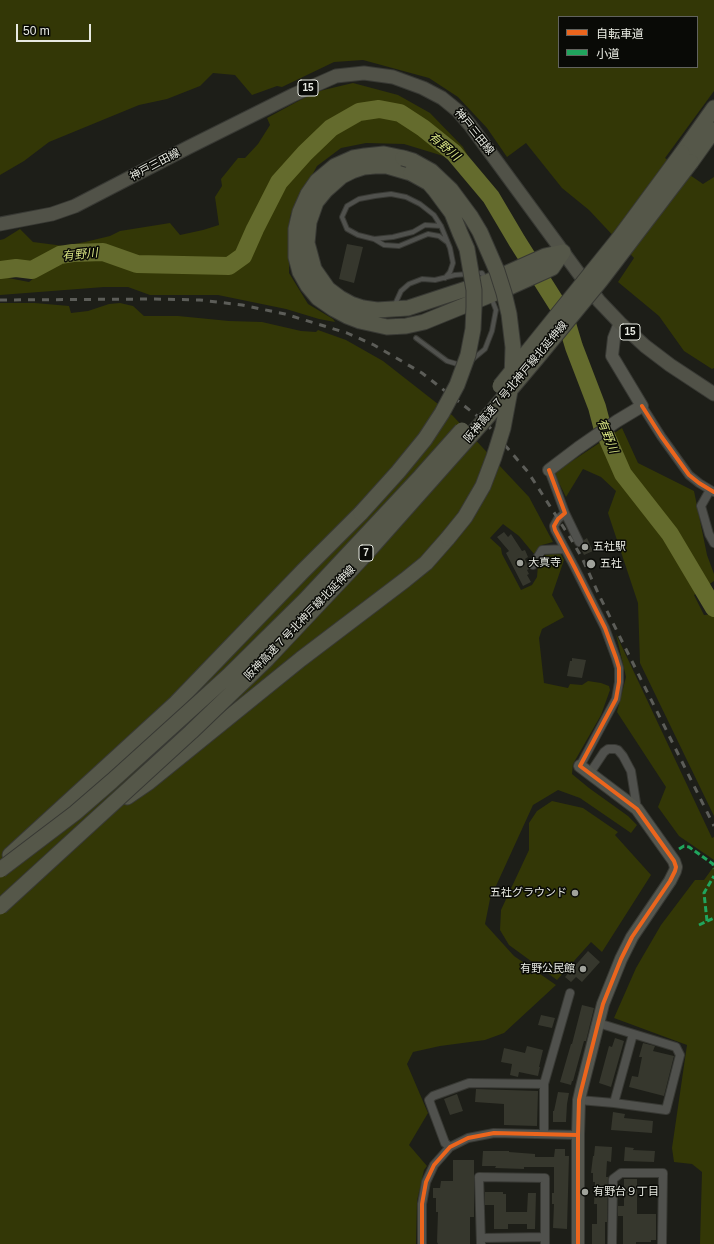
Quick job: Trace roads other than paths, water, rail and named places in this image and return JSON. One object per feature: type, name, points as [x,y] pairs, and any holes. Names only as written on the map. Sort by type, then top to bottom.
[{"type":"highway","name":"7","points":[[687,158],[714,108]]},
{"type":"highway","name":"7","points":[[687,158],[714,130]]},
{"type":"highway","points":[[92,822],[149,782],[294,664],[426,563],[465,517],[483,486],[494,457],[503,428],[512,380],[513,347],[509,314],[506,300],[497,271],[480,232],[471,217],[451,190],[430,171],[413,161],[404,158],[384,154],[353,158],[335,166],[317,181],[308,194],[300,212],[314,269],[328,289],[351,304],[363,308],[377,310],[408,308],[488,288],[507,281],[548,262],[563,252]]},
{"type":"highway","name":"阪神高速７号北神戸線北延伸線","points":[[0,907],[191,732],[267,659],[367,553],[532,364],[601,280],[687,158]]},
{"type":"highway","name":"阪神高速７号北神戸線北延伸線","points":[[0,870],[74,813],[112,781],[228,676],[305,600],[486,404],[620,237],[687,158]]},
{"type":"highway","points":[[0,865],[176,703],[361,513],[425,439],[442,413],[457,385],[468,355],[473,329],[474,290],[467,249],[452,213],[429,183],[411,173],[398,169],[381,166],[364,167],[342,176],[325,191],[303,221]]},
{"type":"main road","name":"神戸三田線","points":[[0,224],[52,214],[75,206],[189,147],[306,89],[336,76],[364,73],[393,77],[409,82],[451,104],[470,125],[599,301],[645,346],[670,365],[714,394]]},
{"type":"street","points":[[620,323],[614,338],[612,356],[661,436],[689,475],[712,491],[701,506],[709,534],[714,543]]},
{"type":"street","points":[[580,542],[565,513],[549,470],[617,421],[642,406]]},
{"type":"street","points":[[565,513],[558,519],[554,526],[604,628],[616,658],[619,676],[616,698],[580,766],[637,809],[674,861],[675,871],[626,948],[603,1004],[598,1023],[579,1100],[578,1244]]},
{"type":"street","points":[[534,565],[542,550],[565,549]]},
{"type":"street","points":[[590,773],[604,752],[611,748],[618,750],[631,771],[637,809]]},
{"type":"street","points":[[544,1134],[544,1084],[570,993]]},
{"type":"street","points":[[579,1100],[666,1110],[680,1055],[676,1047],[598,1023]]},
{"type":"street","points":[[614,1103],[633,1034]]},
{"type":"street","points":[[450,1148],[446,1143],[429,1100],[433,1096],[469,1083],[544,1084]]},
{"type":"street","points":[[422,1244],[422,1204],[426,1182],[434,1165],[450,1148],[468,1138],[494,1133],[578,1135]]},
{"type":"street","points":[[612,1244],[613,1179],[621,1173],[663,1173],[662,1244]]},
{"type":"street","points":[[479,1177],[545,1178],[545,1241],[481,1241],[479,1177]]},
{"type":"lane","points":[[445,278],[450,272],[453,263],[447,243],[441,226],[434,215],[420,204],[406,197],[391,194],[359,199],[347,206],[342,217],[347,229],[384,245],[399,246],[428,234],[439,236],[447,243]]},
{"type":"lane","points":[[374,240],[413,232],[425,225],[441,226]]},
{"type":"lane","points":[[396,302],[401,291],[409,284],[422,279],[435,280],[455,275],[482,273],[496,310],[492,331],[485,349],[473,359],[457,364],[447,361],[416,338]]},
{"type":"waterway","name":"有野川","points":[[0,270],[16,268],[32,270],[60,255],[103,252],[137,264],[229,266],[243,256],[279,182],[305,153],[331,128],[359,112],[379,109],[400,113],[423,128],[454,153],[491,197],[565,317],[574,347],[597,407],[602,426],[623,474],[670,534],[714,608]]},
{"type":"railway","points":[[0,300],[155,299],[200,300],[242,305],[285,314],[347,333],[374,345],[422,373],[485,422],[528,472],[582,558],[714,826]]},
{"type":"place","name":"五社駅","points":[[585,547]]},
{"type":"place","name":"大真寺","points":[[520,563]]},
{"type":"place","name":"五社","points":[[591,564]]},
{"type":"place","name":"五社グラウンド","points":[[575,893]]},
{"type":"place","name":"有野公民館","points":[[583,969]]},
{"type":"place","name":"有野台９丁目","points":[[585,1192]]}]
